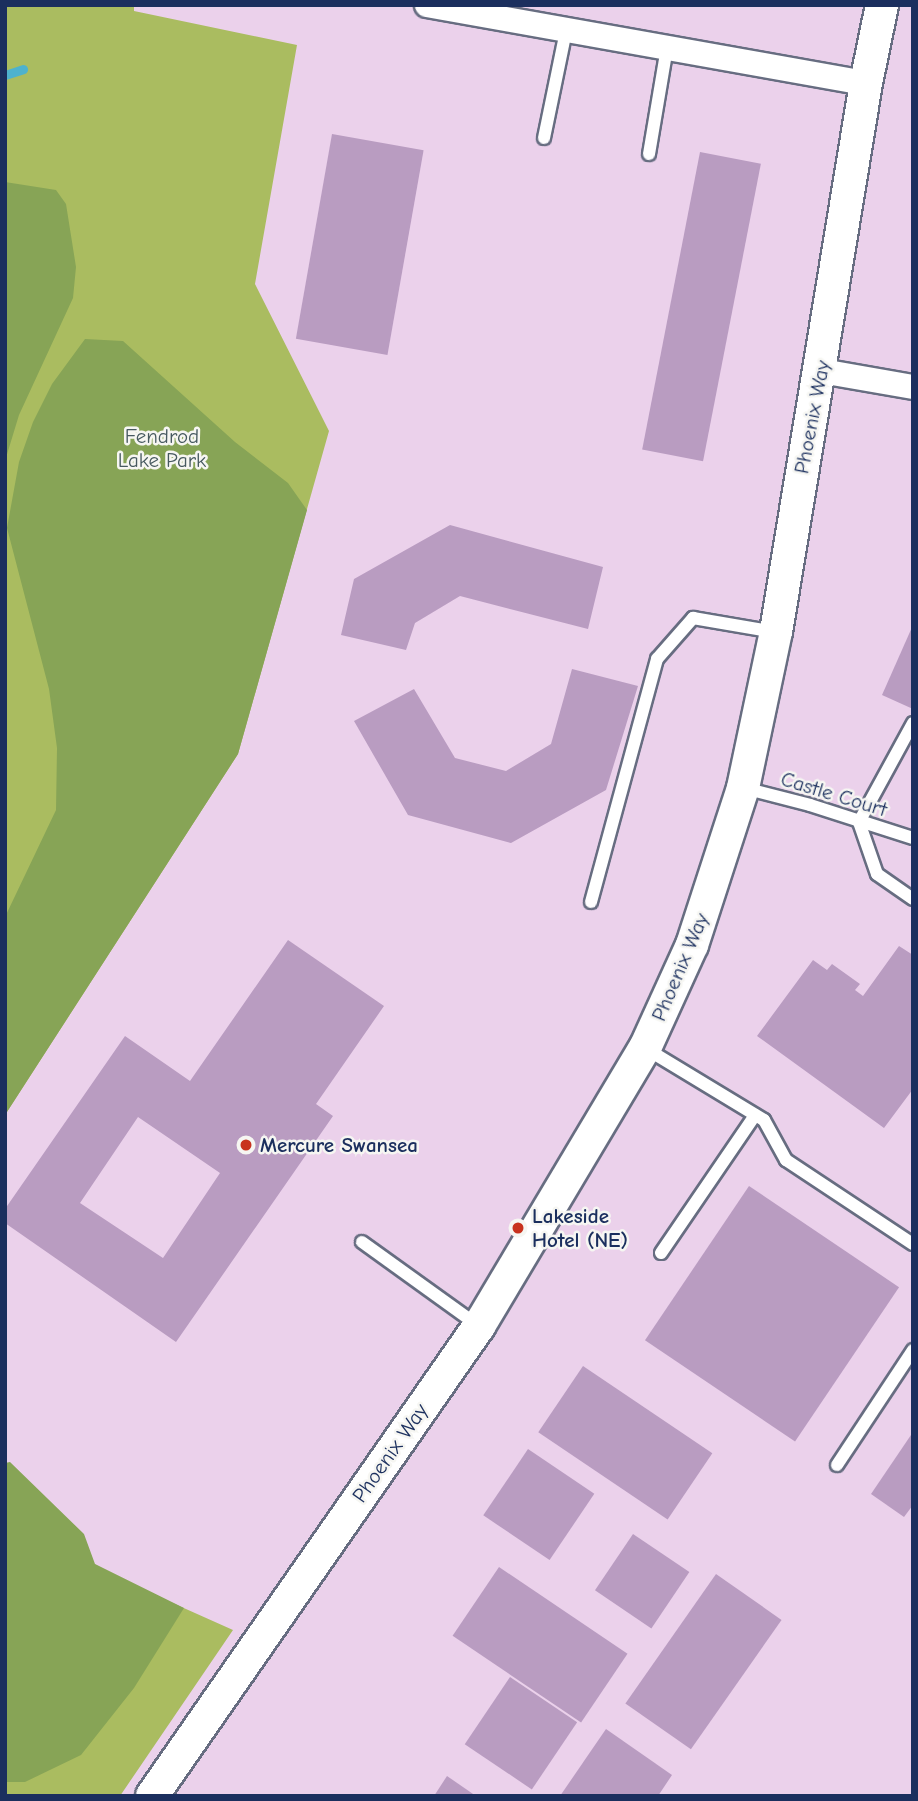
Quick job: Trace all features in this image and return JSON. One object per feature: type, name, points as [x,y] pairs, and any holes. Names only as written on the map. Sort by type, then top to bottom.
[{"type":"street","points":[[428,5],[866,83]]},
{"type":"street","name":"Phoenix Way","points":[[152,1796],[479,1326],[645,1048],[692,945],[743,788],[776,632],[791,530],[821,371],[866,83],[883,5]]},
{"type":"street","points":[[821,371],[913,387]]},
{"type":"lane","points":[[544,138],[566,31]]},
{"type":"lane","points":[[649,154],[667,48]]},
{"type":"lane","points":[[592,902],[657,659],[693,618],[776,632]]},
{"type":"lane","points":[[913,723],[859,821],[877,874],[913,899]]},
{"type":"lane","name":"Castle Court","points":[[743,788],[913,838]]},
{"type":"lane","points":[[645,1048],[764,1120],[786,1160],[913,1244]]},
{"type":"lane","points":[[661,1253],[755,1115]]},
{"type":"lane","points":[[362,1241],[479,1326]]},
{"type":"lane","points":[[837,1465],[913,1350]]},
{"type":"shaded area","points":[[5,5],[913,5],[913,1796],[5,1796]]},
{"type":"green space","name":"Fendrod Lake Park","points":[[5,5],[134,5],[134,11],[297,45],[255,284],[329,431],[238,754],[5,1115]]},
{"type":"green space","points":[[5,182],[56,190],[66,204],[76,267],[73,298],[19,415],[5,461]]},
{"type":"green space","points":[[85,339],[123,341],[235,442],[288,483],[307,510],[238,754],[5,1115],[5,917],[56,810],[57,748],[49,689],[7,528],[19,462],[33,422],[52,384]]},
{"type":"green space","points":[[10,1462],[84,1534],[95,1564],[184,1608],[134,1688],[81,1755],[25,1782],[5,1782],[5,1463]]},
{"type":"green space","points":[[5,1514],[130,1584],[233,1630],[120,1796],[5,1796]]},
{"type":"building","points":[[332,134],[424,150],[387,355],[296,339]]},
{"type":"building","points":[[700,152],[761,164],[703,461],[642,449]]},
{"type":"building","points":[[450,525],[603,567],[588,629],[460,596],[415,623],[406,650],[341,635],[354,579]]},
{"type":"building","points":[[913,625],[913,709],[882,695]]},
{"type":"building","points":[[572,669],[638,686],[606,790],[511,843],[408,815],[354,721],[414,689],[455,758],[506,771],[551,744]]},
{"type":"building","name":"Mercure Swansea","points":[[288,940],[384,1006],[316,1104],[333,1116],[176,1342],[5,1223],[5,1209],[125,1036],[190,1081]],"holes":[[[138,1117],[220,1173],[163,1258],[80,1203]]]},
{"type":"building","points":[[899,946],[913,955],[913,1089],[884,1128],[757,1036],[813,960],[827,970],[832,964],[860,984],[855,990],[863,996]]},
{"type":"building","points":[[749,1186],[899,1287],[795,1441],[645,1340]]},
{"type":"building","points":[[583,1366],[712,1453],[668,1520],[538,1432]]},
{"type":"building","points":[[913,1432],[913,1505],[904,1517],[871,1494]]},
{"type":"building","points":[[528,1449],[594,1494],[550,1560],[483,1515]]},
{"type":"building","points":[[633,1534],[689,1572],[651,1628],[595,1590]]},
{"type":"building","points":[[499,1567],[628,1654],[581,1722],[453,1636]]},
{"type":"building","points":[[716,1574],[782,1620],[691,1749],[625,1703]]},
{"type":"building","points":[[510,1677],[577,1722],[532,1789],[465,1744]]},
{"type":"building","points":[[606,1729],[672,1775],[658,1796],[560,1796]]},
{"type":"building","points":[[447,1776],[476,1796],[434,1796]]},
{"type":"waterway","points":[[5,75],[23,69]]},
{"type":"place","name":"Mercure Swansea","points":[[246,1145]]},
{"type":"place","name":"Lakeside Hotel (NE)","points":[[518,1228]]}]
